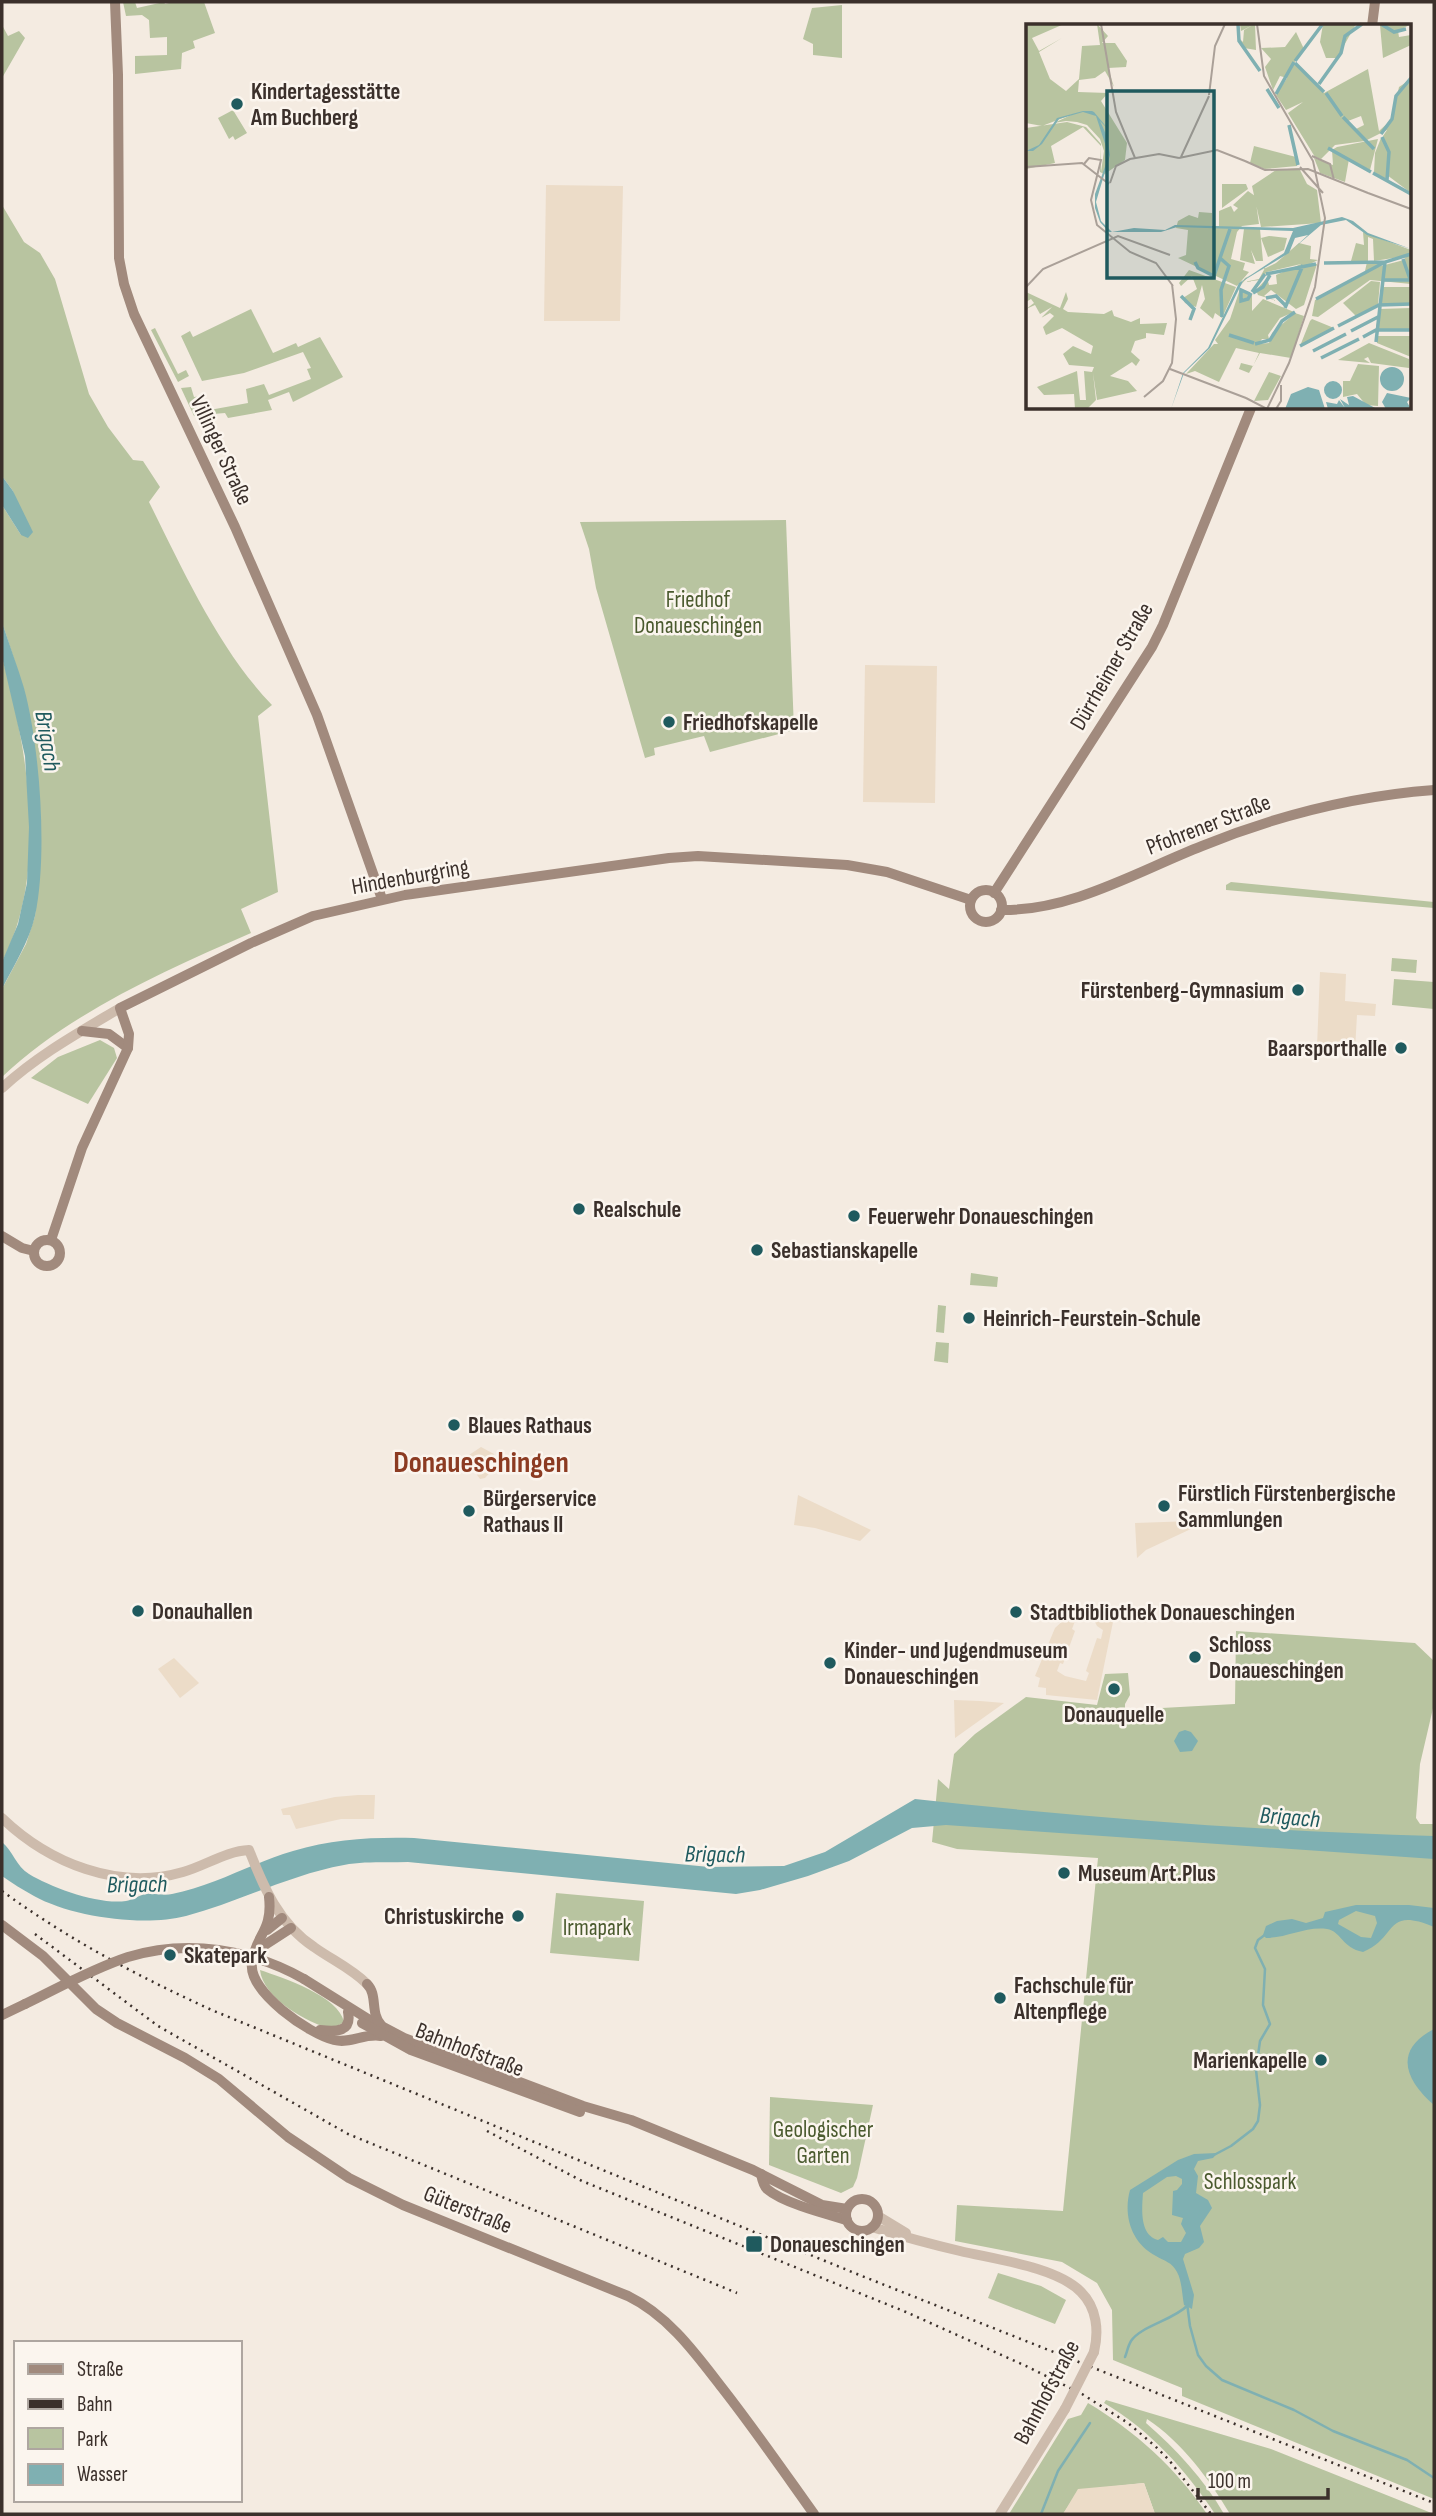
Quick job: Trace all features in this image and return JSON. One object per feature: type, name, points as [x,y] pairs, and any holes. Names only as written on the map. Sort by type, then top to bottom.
[{"type":"main road","name":"Villinger Straße","points":[[116,2],[118,234],[124,284],[134,314],[235,527],[317,715],[382,899]]},
{"type":"main road","points":[[1372,24],[1376,2]]},
{"type":"main road","name":"Dürrheimer Straße","points":[[994,892],[1152,647],[1250,410]]},
{"type":"main road","name":"Pfohrener Straße","points":[[1002,910],[1044,908],[1204,845],[1311,809],[1360,798],[1434,790]]},
{"type":"main road","name":"Hindenburgring","points":[[120,1008],[251,943],[313,916],[382,899],[669,858],[698,856],[847,865],[887,872],[971,900]]},
{"type":"main road","points":[[982,891],[994,892],[1000,900],[1002,910],[991,922],[981,922],[971,914],[971,900],[982,891]]},
{"type":"main road","points":[[51,1240],[82,1148],[128,1048],[129,1034],[120,1008]]},
{"type":"main road","points":[[82,1031],[108,1034],[128,1048]]},
{"type":"main road","points":[[2,1236],[22,1248],[34,1251]]},
{"type":"main road","points":[[34,1251],[38,1262],[46,1266],[54,1264],[60,1251],[51,1240]]},
{"type":"main road","points":[[34,1251],[41,1242],[51,1240]]},
{"type":"main road","points":[[268,1895],[270,1919],[255,1952],[251,1970],[261,1989],[291,2016],[333,2040],[345,2042],[384,2032],[377,2021],[372,1989],[368,1984]]},
{"type":"main road","points":[[265,1932],[282,1918]]},
{"type":"main road","name":"Güterstraße","points":[[2,1925],[43,1956],[106,2016],[219,2079],[288,2137],[370,2190],[628,2296],[650,2308],[672,2328],[712,2375],[814,2514]]},
{"type":"main road","points":[[255,1952],[291,1928]]},
{"type":"main road","name":"Bahnhofstraße","points":[[2,2015],[109,1964],[138,1954],[171,1949],[229,1951],[269,1962],[304,1979],[384,2032],[583,2106],[617,2115],[757,2172],[822,2205],[847,2214]]},
{"type":"main road","points":[[305,2024],[321,2030],[340,2031],[346,2027],[352,2012],[366,2000],[368,1984]]},
{"type":"main road","points":[[856,2200],[868,2200],[876,2207],[878,2216],[872,2227],[858,2230],[853,2228],[847,2214],[856,2200]]},
{"type":"street","points":[[2,1088],[52,1047],[120,1008]]},
{"type":"street","points":[[2,1818],[41,1848],[64,1860],[96,1873],[119,1878],[164,1877],[196,1869],[239,1851],[250,1852],[268,1895],[282,1918],[305,1941],[354,1971],[368,1984]]},
{"type":"street","name":"Bahnhofstraße","points":[[878,2216],[915,2239]]},
{"type":"street","name":"Bahnhofstraße","points":[[872,2227],[1026,2267],[1068,2282],[1081,2292],[1094,2315],[1097,2338],[1094,2352],[1065,2409],[1000,2514]]},
{"type":"green space","points":[[123,2],[135,2],[137,8],[164,2],[204,2],[215,33],[193,41],[195,48],[182,53],[181,69],[135,74],[135,56],[167,55],[167,37],[150,38],[149,20],[142,15],[126,16]]},
{"type":"green space","points":[[842,5],[842,58],[813,55],[813,44],[803,39],[812,8]]},
{"type":"green space","points":[[2,25],[8,36],[19,31],[25,38],[2,78]]},
{"type":"green space","points":[[233,110],[247,133],[235,140],[233,136],[229,139],[218,118]]},
{"type":"green space","points":[[2,205],[24,242],[40,253],[55,279],[89,394],[108,427],[133,460],[143,461],[160,487],[149,502],[203,608],[235,660],[272,705],[258,716],[278,892],[241,909],[251,933],[152,978],[88,1013],[58,1032],[2,1077],[2,989],[26,944],[35,916],[40,867],[35,754],[24,690],[2,622],[2,505],[21,535],[13,491],[2,476]]},
{"type":"green space","points":[[251,309],[273,353],[296,343],[298,347],[320,337],[343,377],[293,402],[289,392],[268,400],[272,410],[228,418],[225,413],[213,414],[209,419],[194,416],[181,388],[191,387],[194,397],[201,396],[204,411],[248,403],[246,389],[264,384],[269,395],[311,379],[307,369],[311,368],[303,352],[244,373],[202,381],[181,336],[190,331],[193,337]]},
{"type":"green space","points":[[155,328],[178,374],[186,370],[189,376],[178,382],[151,330]]},
{"type":"green space","name":"Friedhof Donaueschingen","points":[[786,520],[794,730],[710,752],[704,736],[654,748],[655,755],[645,758],[580,522]]},
{"type":"green space","points":[[2,657],[20,732],[26,771],[30,850],[17,927],[2,962]]},
{"type":"green space","points":[[1231,882],[1434,902],[1434,908],[1226,890],[1226,885]]},
{"type":"green space","points":[[1392,958],[1417,960],[1416,973],[1391,971]]},
{"type":"green space","points":[[1394,979],[1434,982],[1434,1009],[1392,1005]]},
{"type":"green space","points":[[100,1040],[114,1048],[117,1058],[88,1104],[31,1078],[58,1057]]},
{"type":"green space","points":[[971,1273],[998,1277],[997,1287],[970,1285]]},
{"type":"green space","points":[[938,1305],[946,1306],[944,1333],[936,1332]]},
{"type":"green space","points":[[936,1342],[949,1343],[948,1363],[934,1361]]},
{"type":"green space","name":"Schlosspark","points":[[1236,1631],[1415,1643],[1434,1661],[1434,1704],[1420,1764],[1416,1818],[1420,1824],[1434,1824],[1434,2499],[1182,2396],[1182,2388],[1113,2360],[1112,2310],[1097,2283],[1062,2262],[955,2241],[957,2205],[1063,2211],[1098,1858],[957,1849],[932,1842],[938,1779],[949,1789],[954,1754],[975,1734],[1026,1697],[1097,1705],[1105,1674],[1128,1673],[1130,1695],[1125,1710],[1235,1704]]},
{"type":"green space","name":"Irmapark","points":[[556,1893],[644,1901],[639,1961],[550,1953]]},
{"type":"green space","points":[[260,1970],[321,1996],[340,2013],[344,2022],[332,2029],[299,2015],[269,1990]]},
{"type":"green space","name":"Geologischer Garten","points":[[770,2097],[873,2105],[853,2187],[841,2193],[769,2165]]},
{"type":"green space","points":[[998,2273],[1041,2286],[1066,2300],[1055,2324],[988,2298]]},
{"type":"green space","points":[[1106,2400],[1271,2449],[1434,2514],[1230,2514],[1194,2462],[1160,2428],[1147,2419],[1146,2423],[1179,2454],[1224,2514],[1215,2514],[1166,2452],[1137,2426],[1104,2403]]},
{"type":"green space","points":[[1088,2403],[1154,2452],[1182,2481],[1207,2514],[1155,2514],[1144,2483],[1079,2490],[1063,2514],[1009,2514],[1068,2419],[1081,2415]]},
{"type":"shaded area","points":[[546,185],[623,186],[620,321],[544,321]]},
{"type":"shaded area","points":[[865,665],[937,666],[935,803],[863,802]]},
{"type":"shaded area","points":[[1320,972],[1346,974],[1345,1001],[1376,1004],[1375,1016],[1357,1015],[1355,1050],[1317,1047]]},
{"type":"shaded area","points":[[481,1447],[494,1454],[496,1466],[485,1478],[480,1479],[463,1459]]},
{"type":"shaded area","points":[[798,1495],[871,1530],[860,1541],[794,1525]]},
{"type":"shaded area","points":[[1193,1521],[1193,1528],[1146,1550],[1137,1558],[1135,1523]]},
{"type":"shaded area","points":[[1086,1617],[1082,1622],[1075,1621],[1072,1629],[1075,1631],[1063,1664],[1060,1663],[1057,1671],[1065,1676],[1086,1681],[1089,1673],[1086,1671],[1097,1638],[1101,1639],[1103,1630],[1093,1618],[1113,1622],[1097,1700],[1046,1695],[1046,1688],[1038,1687],[1040,1678],[1035,1676],[1055,1628],[1066,1618]]},
{"type":"shaded area","points":[[174,1658],[199,1683],[180,1698],[158,1669]]},
{"type":"shaded area","points":[[954,1700],[980,1701],[1004,1703],[955,1738]]},
{"type":"shaded area","points":[[375,1795],[374,1819],[341,1819],[296,1829],[290,1815],[283,1815],[281,1809],[335,1797]]},
{"type":"shaded area","points":[[1144,2483],[1155,2514],[1063,2514],[1078,2489]]},
{"type":"water","points":[[2,476],[13,491],[33,532],[28,538],[21,535],[2,505]]},
{"type":"water","points":[[2,622],[30,712],[38,770],[41,863],[32,926],[2,989],[2,962],[18,924],[27,883],[29,827],[25,756],[2,657]]},
{"type":"water","points":[[1179,1732],[1191,1732],[1198,1741],[1192,1751],[1180,1752],[1174,1741]]},
{"type":"water","points":[[915,1799],[1174,1823],[1434,1836],[1434,1859],[946,1825],[912,1828],[849,1861],[808,1876],[736,1894],[408,1862],[368,1863],[324,1869],[186,1916],[149,1920],[108,1918],[68,1910],[34,1896],[2,1876],[2,1842],[25,1871],[39,1879],[76,1894],[115,1902],[146,1894],[169,1895],[188,1890],[293,1851],[338,1841],[368,1839],[414,1838],[709,1867],[784,1866],[825,1852]]},
{"type":"water","points":[[1356,1905],[1434,1908],[1434,1927],[1418,1921],[1399,1922],[1374,1946],[1363,1952],[1350,1947],[1336,1933],[1327,1929],[1312,1929],[1266,1938],[1263,1935],[1266,1926],[1277,1921],[1292,1919],[1306,1923],[1323,1918],[1325,1912]],"holes":[[[1356,1911],[1375,1916],[1377,1923],[1371,1938],[1361,1937],[1338,1924],[1339,1920]]]},
{"type":"water","points":[[1434,2029],[1434,2105],[1410,2076],[1408,2056],[1421,2037]]},
{"type":"water","points":[[1217,2153],[1213,2158],[1198,2161],[1194,2169],[1198,2176],[1196,2193],[1208,2200],[1212,2208],[1200,2226],[1204,2242],[1199,2248],[1185,2254],[1183,2259],[1194,2295],[1192,2309],[1184,2305],[1180,2280],[1175,2269],[1147,2250],[1135,2236],[1129,2218],[1128,2199],[1130,2190],[1178,2160],[1194,2154]],"holes":[[[1176,2176],[1182,2179],[1182,2184],[1173,2191],[1172,2215],[1183,2218],[1181,2224],[1186,2233],[1181,2242],[1168,2242],[1163,2237],[1158,2240],[1152,2237],[1145,2227],[1142,2213],[1143,2193],[1167,2177]]]},
{"type":"waterway","points":[[1214,2155],[1231,2146],[1253,2129],[1258,2121],[1260,2105],[1256,2070],[1260,2041],[1270,2024],[1263,2005],[1265,1969],[1255,1948],[1258,1940],[1266,1934]]},
{"type":"waterway","points":[[1187,2303],[1198,2355],[1222,2380],[1294,2410],[1333,2431],[1407,2460],[1434,2478]]},
{"type":"waterway","points":[[1125,2357],[1136,2336],[1187,2306]]},
{"type":"waterway","points":[[1041,2514],[1058,2471],[1090,2423]]},
{"type":"railway","points":[[2,1891],[105,1956],[214,2011],[857,2274],[1434,2503]]},
{"type":"railway","points":[[35,1934],[158,2026],[348,2134],[737,2293]]},
{"type":"railway","points":[[487,2131],[582,2181],[906,2312],[1082,2394],[1128,2423],[1155,2446],[1211,2514]]},
{"type":"place","name":"Kindertagesstätte Am Buchberg","points":[[237,104]]},
{"type":"place","name":"Friedhofskapelle","points":[[669,722]]},
{"type":"place","name":"Fürstenberg-Gymnasium","points":[[1298,990]]},
{"type":"place","name":"Baarsporthalle","points":[[1401,1048]]},
{"type":"place","name":"Realschule","points":[[579,1209]]},
{"type":"place","name":"Feuerwehr Donaueschingen","points":[[854,1216]]},
{"type":"place","name":"Sebastianskapelle","points":[[757,1250]]},
{"type":"place","name":"Heinrich-Feurstein-Schule","points":[[969,1318]]},
{"type":"place","name":"Blaues Rathaus","points":[[454,1425]]},
{"type":"place","name":"Fürstlich Fürstenbergische Sammlungen","points":[[1164,1506]]},
{"type":"place","name":"Bürgerservice Rathaus II","points":[[469,1511]]},
{"type":"place","name":"Donauhallen","points":[[138,1611]]},
{"type":"place","name":"Stadtbibliothek Donaueschingen","points":[[1016,1612]]},
{"type":"place","name":"Schloss Donaueschingen","points":[[1195,1657]]},
{"type":"place","name":"Kinder- und Jugendmuseum Donaueschingen","points":[[830,1663]]},
{"type":"place","name":"Donauquelle","points":[[1114,1689]]},
{"type":"place","name":"Museum Art.Plus","points":[[1064,1873]]},
{"type":"place","name":"Christuskirche","points":[[518,1916]]},
{"type":"place","name":"Skatepark","points":[[170,1955]]},
{"type":"place","name":"Fachschule für Altenpflege","points":[[1000,1998]]},
{"type":"place","name":"Marienkapelle","points":[[1321,2060]]},
{"type":"place","name":"Donaueschingen","points":[[754,2244]]},
{"type":"district","name":"Donaueschingen","points":[[481,1462]]},
{"type":"water label","name":"Brigach","points":[[48,741]]},
{"type":"water label","name":"Brigach","points":[[1290,1817]]},
{"type":"water label","name":"Brigach","points":[[715,1854]]},
{"type":"water label","name":"Brigach","points":[[137,1884]]}]
